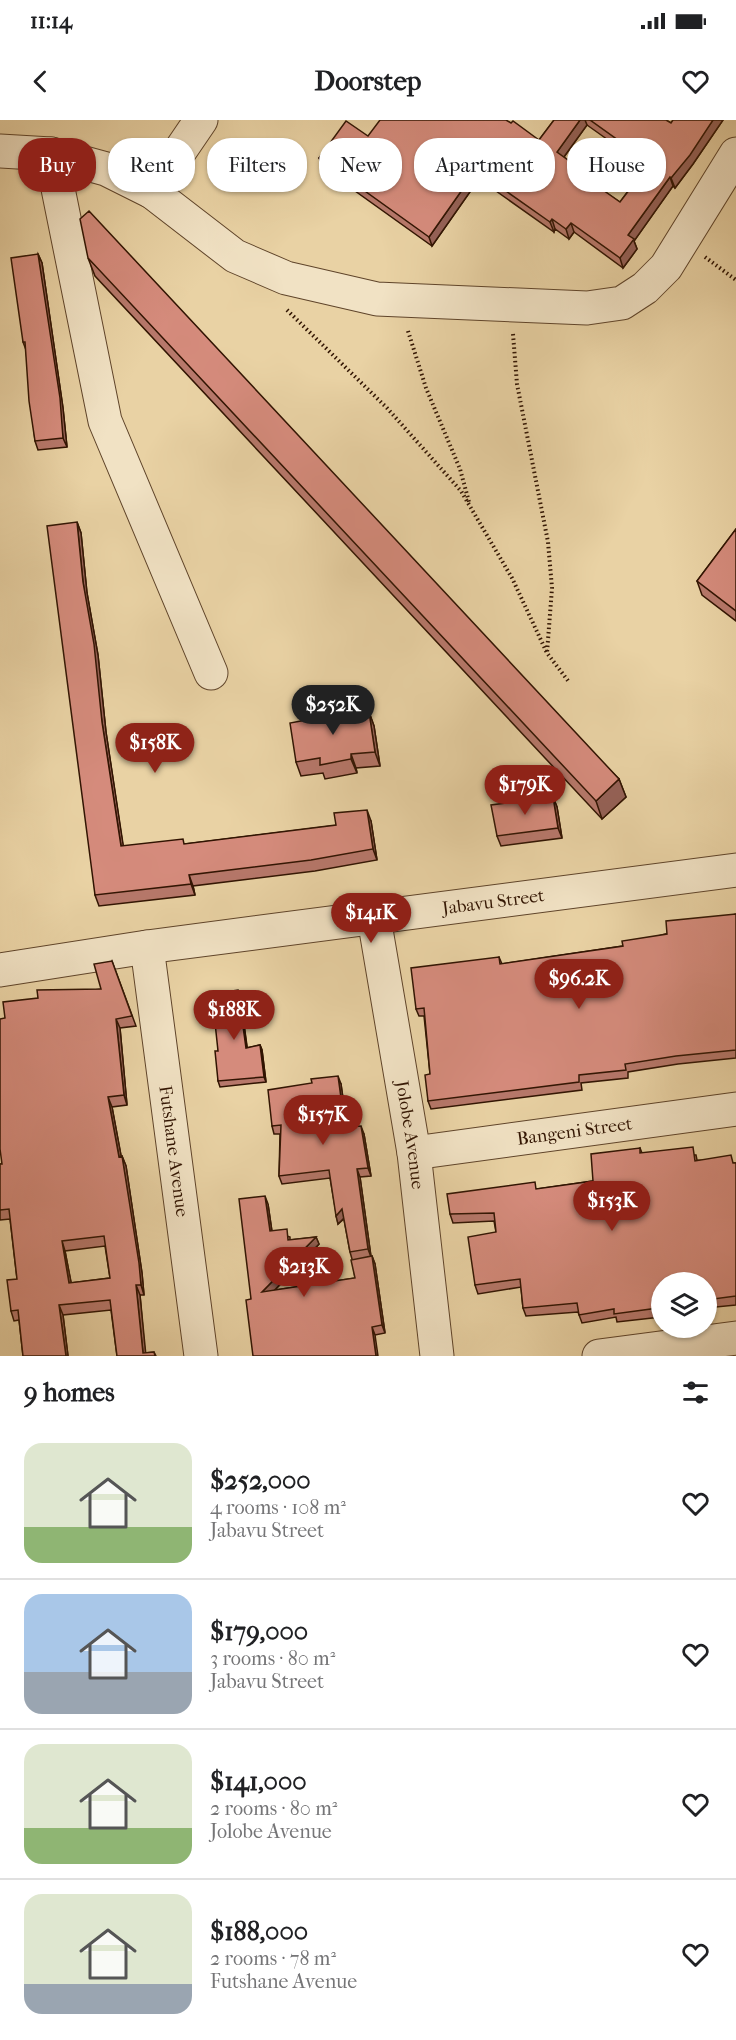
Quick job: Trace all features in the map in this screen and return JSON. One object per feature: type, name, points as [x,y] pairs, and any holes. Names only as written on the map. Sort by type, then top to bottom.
[{"type":"street","points":[[189,138],[201,120]]},
{"type":"street","points":[[0,151],[18,152]]},
{"type":"street","points":[[152,192],[235,256],[286,278],[376,299],[588,308],[622,303],[645,288],[666,267],[736,154]]},
{"type":"street","points":[[59,192],[105,421],[211,673]]},
{"type":"street","name":"Jabavu Street","points":[[0,970],[147,947],[736,870]]},
{"type":"street","name":"Jolobe Avenue","points":[[374,918],[414,1153],[437,1356]]},
{"type":"street","name":"Futshane Avenue","points":[[147,947],[201,1356]]},
{"type":"street","name":"Bangeni Street","points":[[414,1153],[736,1109]]},
{"type":"street","points":[[599,1356],[736,1338]]},
{"type":"path","points":[[398,300],[426,388],[460,469],[471,508]]},
{"type":"path","points":[[510,305],[517,384],[548,542],[552,588],[547,653]]},
{"type":"path","points":[[286,309],[387,408],[461,491],[512,578],[547,653],[569,681]]},
{"type":"building","points":[[380,120],[506,120],[511,123],[513,121],[536,138],[414,138],[414,192],[461,192],[429,237],[366,192],[402,192],[402,138],[334,138],[346,121],[368,136]]},
{"type":"building","points":[[554,120],[580,120],[557,152],[567,159],[567,192],[606,192],[620,202],[628,192],[659,192],[628,235],[634,239],[620,258],[571,223],[566,229],[552,219],[550,222],[507,192],[555,192],[555,138],[540,138]]},
{"type":"building","points":[[590,120],[666,120],[671,123],[673,120],[713,120],[690,155],[666,183],[666,138],[615,138]]},
{"type":"building","points":[[89,211],[619,779],[596,801],[88,258],[80,219]]},
{"type":"building","points":[[38,254],[60,398],[63,438],[35,441],[29,401],[25,342],[23,342],[11,258]]},
{"type":"building","points":[[77,522],[102,722],[121,846],[183,839],[184,844],[336,825],[334,813],[367,810],[373,849],[311,860],[189,875],[191,884],[95,895],[47,526]]},
{"type":"building","points":[[736,529],[736,611],[697,581]]},
{"type":"building","points":[[328,710],[345,710],[346,713],[369,712],[375,752],[351,754],[351,759],[320,765],[320,758],[296,762],[290,723],[311,719],[313,714]]},
{"type":"building","points":[[553,797],[558,828],[497,836],[491,805]]},
{"type":"building","points":[[736,914],[736,1050],[625,1064],[626,1070],[579,1075],[579,1082],[428,1101],[425,1075],[430,1074],[424,1008],[416,1009],[411,968],[499,957],[500,964],[623,946],[622,941],[667,934],[666,921]]},
{"type":"building","points":[[112,961],[132,1016],[116,1019],[124,1095],[108,1097],[119,1157],[122,1156],[139,1263],[141,1285],[136,1285],[143,1353],[154,1352],[155,1356],[117,1356],[110,1300],[59,1305],[66,1356],[23,1356],[18,1310],[11,1311],[7,1280],[17,1279],[9,1209],[0,1210],[0,1164],[2,1164],[0,1019],[5,1018],[3,1002],[38,998],[37,990],[101,989],[94,964]],"holes":[[[104,1236],[110,1278],[69,1283],[62,1241]]]},
{"type":"building","points":[[238,990],[246,1048],[260,1045],[264,1077],[218,1081],[215,1051],[218,1051],[212,994]]},
{"type":"building","points":[[338,1076],[345,1127],[361,1126],[368,1168],[357,1169],[368,1249],[350,1252],[342,1209],[336,1216],[329,1170],[279,1176],[281,1125],[272,1126],[268,1090],[312,1083],[311,1079]]},
{"type":"building","points":[[693,1147],[695,1161],[731,1155],[733,1163],[736,1163],[736,1296],[717,1299],[717,1272],[651,1272],[651,1309],[614,1314],[614,1309],[579,1315],[577,1303],[523,1308],[520,1279],[475,1285],[468,1237],[496,1232],[494,1213],[450,1214],[447,1194],[535,1182],[536,1189],[593,1181],[591,1154],[640,1148],[640,1153]]},
{"type":"building","points":[[265,1196],[270,1231],[287,1229],[288,1240],[316,1237],[262,1292],[355,1278],[351,1260],[372,1256],[382,1325],[372,1327],[376,1356],[253,1356],[246,1300],[251,1299],[239,1199]]}]
